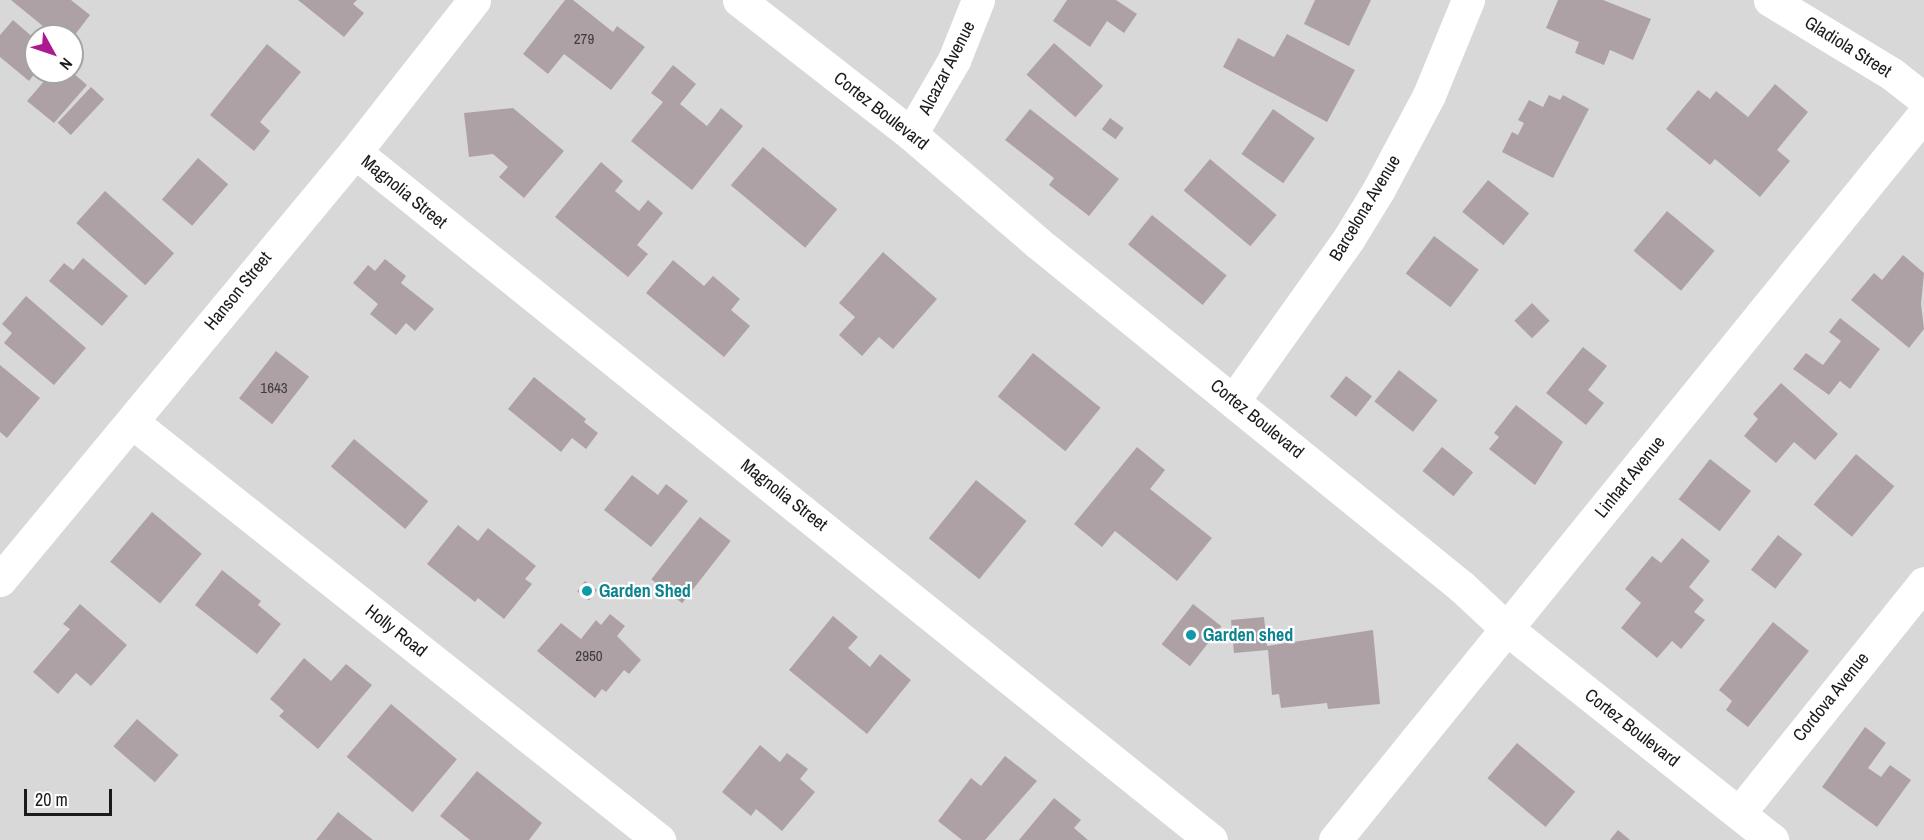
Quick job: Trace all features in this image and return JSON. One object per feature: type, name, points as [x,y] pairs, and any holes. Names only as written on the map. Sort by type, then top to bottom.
[{"type":"street","name":"Hanson Street","points":[[0,580],[355,152],[474,0]]},
{"type":"street","name":"Cortez Boulevard","points":[[739,0],[911,134],[1038,243],[1234,400],[1507,629],[1772,840]]},
{"type":"street","name":"Alcazar Avenue","points":[[911,134],[950,68],[978,0]]},
{"type":"street","name":"Barcelona Avenue","points":[[1234,400],[1350,238],[1379,189],[1429,95],[1468,0]]},
{"type":"street","name":"Gladiola Street","points":[[1770,0],[1865,57],[1924,99]]},
{"type":"street","name":"Linhart Avenue","points":[[1335,840],[1924,114]]},
{"type":"street","name":"Magnolia Street","points":[[355,152],[1211,840]]},
{"type":"street","name":"Holly Road","points":[[132,422],[659,840]]},
{"type":"street","name":"Cordova Avenue","points":[[1739,813],[1924,583]]},
{"type":"shaded area","points":[[0,0],[1924,0],[1924,840],[0,840]]},
{"type":"building","points":[[11,0],[71,0],[90,15],[83,24],[40,24]]},
{"type":"building","points":[[298,0],[357,0],[353,4],[364,13],[344,37]]},
{"type":"building","points":[[565,0],[573,0],[613,32],[617,26],[645,47],[611,90],[564,54],[548,74],[523,54]]},
{"type":"building","points":[[1067,0],[1116,0],[1137,14],[1124,33],[1107,21],[1090,47],[1053,21]]},
{"type":"building","points":[[1315,0],[1371,0],[1349,46],[1304,24]]},
{"type":"building","points":[[1558,0],[1603,0],[1651,19],[1633,60],[1610,50],[1604,65],[1575,53],[1579,42],[1546,28]]},
{"type":"building","points":[[13,20],[24,30],[24,77],[0,57],[0,35]]},
{"type":"building","points":[[1287,34],[1355,70],[1327,122],[1223,67],[1238,38],[1274,57]]},
{"type":"building","points":[[1054,43],[1103,86],[1076,117],[1026,75]]},
{"type":"building","points":[[267,44],[301,72],[260,122],[270,131],[254,151],[210,115]]},
{"type":"building","points":[[673,65],[696,84],[680,104],[707,126],[721,108],[743,126],[692,190],[631,141],[663,102],[651,93]]},
{"type":"building","points":[[84,82],[87,85],[54,123],[27,101],[42,84]]},
{"type":"building","points":[[1775,84],[1808,112],[1777,150],[1790,161],[1760,197],[1715,159],[1710,165],[1666,129],[1698,90],[1710,99],[1716,91],[1748,117]]},
{"type":"building","points":[[91,87],[104,99],[71,135],[58,123]]},
{"type":"building","points":[[1549,95],[1560,100],[1563,95],[1589,109],[1553,178],[1502,152],[1512,132],[1518,135],[1524,123],[1518,120],[1529,100],[1543,107]]},
{"type":"building","points":[[513,108],[564,151],[524,198],[499,177],[508,167],[493,154],[469,157],[464,113]]},
{"type":"building","points":[[1030,109],[1119,179],[1089,216],[1049,185],[1054,178],[1005,140]]},
{"type":"building","points":[[1273,109],[1315,138],[1283,183],[1241,154]]},
{"type":"building","points":[[1110,118],[1124,128],[1116,139],[1102,129]]},
{"type":"building","points":[[763,147],[837,209],[805,248],[731,185]]},
{"type":"building","points":[[198,158],[228,184],[192,226],[162,200]]},
{"type":"building","points":[[1210,159],[1277,215],[1250,246],[1184,190]]},
{"type":"building","points":[[601,162],[623,181],[615,191],[639,211],[648,200],[663,213],[637,245],[648,254],[628,277],[555,217]]},
{"type":"building","points":[[1488,180],[1529,213],[1503,245],[1462,212]]},
{"type":"building","points":[[105,191],[174,253],[145,285],[76,223]]},
{"type":"building","points":[[1667,211],[1714,251],[1681,291],[1634,251]]},
{"type":"building","points":[[1152,215],[1227,275],[1203,305],[1128,245]]},
{"type":"building","points":[[1434,236],[1479,270],[1450,307],[1406,274]]},
{"type":"building","points":[[883,252],[937,299],[893,349],[879,337],[862,356],[839,335],[855,317],[839,303]]},
{"type":"building","points":[[1903,255],[1924,273],[1921,304],[1924,329],[1909,348],[1851,300],[1874,273],[1882,280]]},
{"type":"building","points":[[83,258],[128,296],[102,326],[49,281],[64,263],[73,270]]},
{"type":"building","points":[[385,259],[406,276],[401,283],[434,309],[415,331],[406,323],[396,335],[370,314],[378,304],[353,283],[368,265],[375,271]]},
{"type":"building","points":[[673,260],[704,286],[713,276],[740,299],[731,310],[750,326],[724,357],[646,293]]},
{"type":"building","points":[[26,296],[86,348],[54,385],[4,343],[12,333],[2,324]]},
{"type":"building","points":[[1532,303],[1550,321],[1532,338],[1514,321]]},
{"type":"building","points":[[1840,318],[1880,349],[1850,389],[1840,381],[1829,395],[1793,369],[1806,353],[1823,365],[1841,341],[1829,332]]},
{"type":"building","points":[[1583,347],[1607,366],[1588,390],[1604,403],[1586,425],[1546,393]]},
{"type":"building","points":[[276,351],[309,377],[272,424],[239,398]]},
{"type":"building","points":[[1033,353],[1101,408],[1065,451],[998,397]]},
{"type":"building","points":[[0,365],[40,398],[7,438],[0,432]]},
{"type":"building","points":[[1399,370],[1438,400],[1413,432],[1374,402]]},
{"type":"building","points":[[1346,376],[1372,396],[1356,417],[1330,396]]},
{"type":"building","points":[[534,377],[586,419],[584,422],[598,433],[586,449],[572,438],[561,452],[508,409]]},
{"type":"building","points":[[1781,383],[1838,434],[1815,460],[1794,442],[1776,463],[1744,436],[1758,419],[1753,414]]},
{"type":"building","points":[[1516,405],[1563,442],[1535,485],[1489,449],[1499,437],[1494,433]]},
{"type":"building","points":[[354,439],[428,501],[405,529],[331,467]]},
{"type":"building","points":[[1137,447],[1165,470],[1150,489],[1212,538],[1177,581],[1115,531],[1102,547],[1074,524]]},
{"type":"building","points":[[1442,447],[1473,472],[1454,496],[1422,471]]},
{"type":"building","points":[[1856,454],[1894,486],[1852,537],[1814,505]]},
{"type":"building","points":[[1710,459],[1751,491],[1720,531],[1679,499]]},
{"type":"building","points":[[632,475],[658,495],[666,484],[688,501],[651,547],[604,510]]},
{"type":"building","points":[[976,480],[1027,521],[979,579],[929,538]]},
{"type":"building","points":[[152,512],[202,554],[160,604],[110,562]]},
{"type":"building","points":[[700,517],[731,541],[682,603],[651,579]]},
{"type":"building","points":[[458,525],[478,541],[488,528],[536,566],[525,579],[532,584],[504,619],[478,598],[475,602],[427,564]]},
{"type":"building","points":[[1778,535],[1802,554],[1775,589],[1751,570]]},
{"type":"building","points":[[1682,538],[1710,561],[1689,587],[1704,600],[1694,612],[1705,620],[1681,649],[1672,641],[1657,658],[1621,628],[1641,603],[1625,589],[1652,556],[1661,563]]},
{"type":"building","points":[[222,570],[261,601],[258,605],[281,624],[257,654],[195,605]]},
{"type":"building","name":"Garden Shed","points":[[585,581],[597,590],[589,600],[577,591]]},
{"type":"building","points":[[80,604],[127,645],[91,686],[76,673],[58,694],[33,672],[70,629],[63,624]]},
{"type":"building","name":"Garden shed","points":[[1193,604],[1221,626],[1190,666],[1162,644]]},
{"type":"building","points":[[610,614],[625,626],[617,636],[641,660],[629,674],[624,670],[606,692],[602,689],[595,698],[537,651],[561,623],[581,639],[596,620],[601,625]]},
{"type":"building","points":[[833,616],[858,637],[848,648],[870,667],[880,654],[911,680],[867,734],[789,670]]},
{"type":"building","points":[[1264,617],[1267,646],[1373,630],[1380,704],[1328,709],[1327,703],[1281,708],[1279,694],[1272,695],[1268,650],[1234,653],[1231,620]]},
{"type":"building","points":[[1773,622],[1809,651],[1748,727],[1726,710],[1732,701],[1719,690]]},
{"type":"building","points":[[304,658],[331,681],[346,664],[372,685],[318,749],[279,716],[284,711],[270,699]]},
{"type":"building","points":[[391,704],[457,759],[413,812],[347,757]]},
{"type":"building","points":[[137,719],[179,755],[155,782],[113,746]]},
{"type":"building","points":[[1865,727],[1886,743],[1868,768],[1881,777],[1890,765],[1911,780],[1877,827],[1822,787]]},
{"type":"building","points":[[1517,743],[1575,792],[1546,827],[1487,778]]},
{"type":"building","points":[[760,745],[780,762],[787,753],[808,769],[800,779],[815,792],[782,831],[756,809],[751,816],[722,792]]},
{"type":"building","points":[[1005,756],[1037,781],[985,840],[962,840],[938,821],[971,778],[981,786]]},
{"type":"building","points":[[477,771],[542,823],[529,840],[470,840],[440,816]]},
{"type":"building","points":[[1054,798],[1081,820],[1074,828],[1088,840],[1019,840]]},
{"type":"building","points":[[338,812],[373,840],[316,840]]},
{"type":"building","points":[[1618,830],[1630,840],[1610,840]]},
{"type":"place","name":"Garden Shed","points":[[587,591]]},
{"type":"place","name":"Garden shed","points":[[1191,635]]}]
